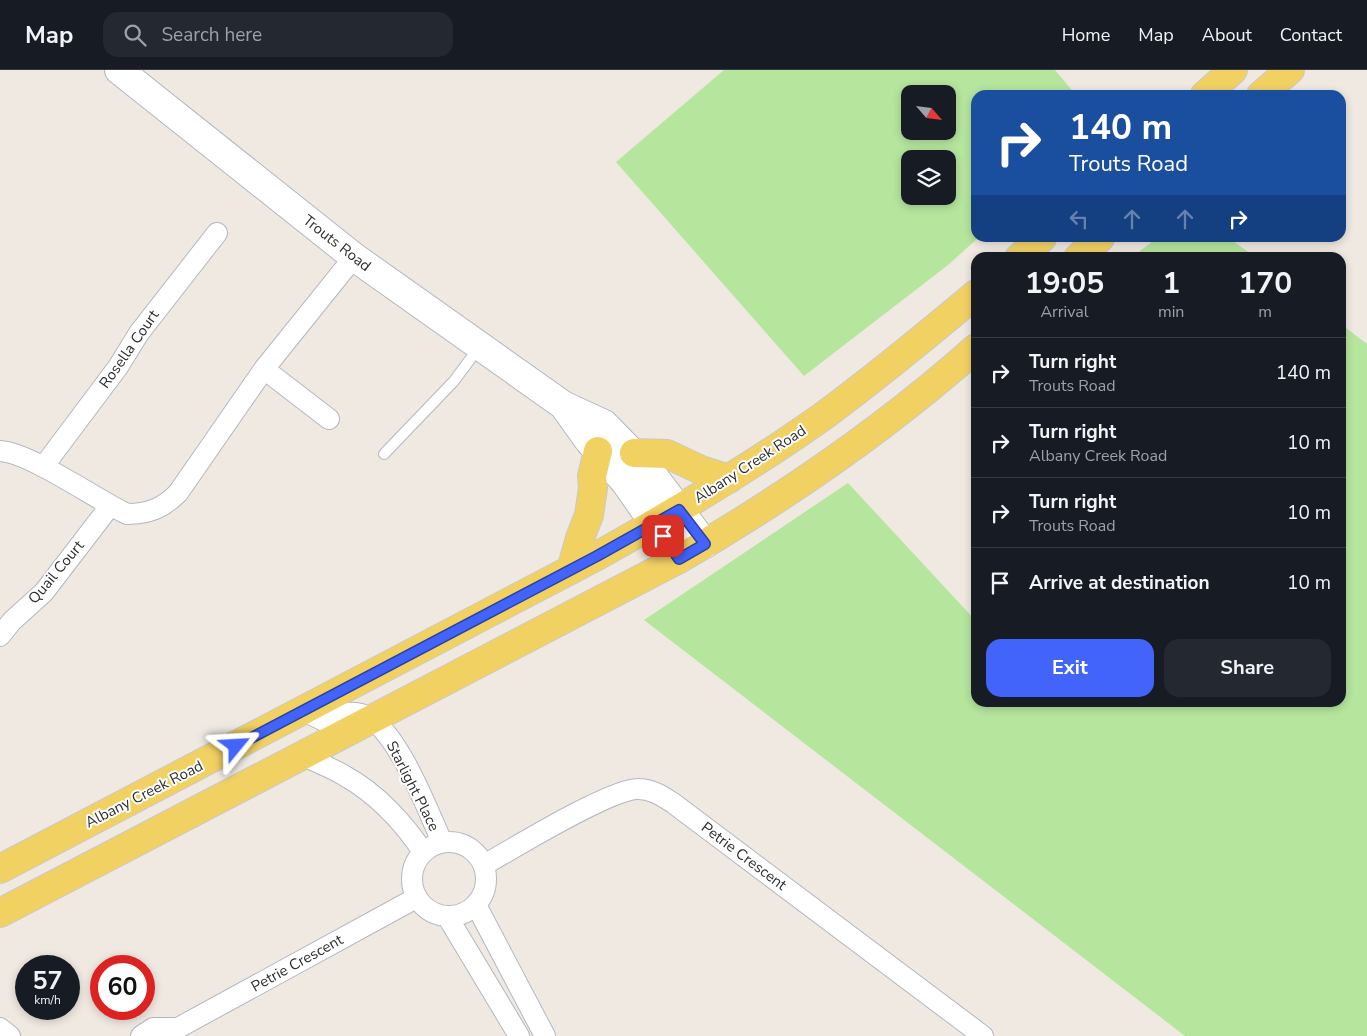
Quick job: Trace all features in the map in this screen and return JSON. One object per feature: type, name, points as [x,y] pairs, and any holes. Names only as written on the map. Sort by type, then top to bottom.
[{"type":"main road","points":[[1210,90],[1233,70]]},
{"type":"main road","points":[[1267,90],[1290,70]]},
{"type":"main road","points":[[1026,252],[1037,242]]},
{"type":"main road","points":[[1085,252],[1096,242]]},
{"type":"main road","name":"Albany Creek Road","points":[[0,869],[571,570],[679,510],[729,479],[828,412],[971,298]]},
{"type":"main road","points":[[0,913],[372,720],[705,544],[767,506],[866,438],[930,389],[971,352]]},
{"type":"main road","points":[[571,570],[589,515],[593,488],[592,476],[598,450]]},
{"type":"main road","points":[[634,453],[667,454],[701,470],[729,479]]},
{"type":"street","name":"Trouts Road","points":[[119,70],[354,258],[563,405],[604,424],[634,453],[705,544]]},
{"type":"street","name":"Rosella Court","points":[[43,467],[118,367],[139,333],[217,233]]},
{"type":"street","points":[[0,451],[15,454],[43,467],[127,514],[142,514],[168,504],[178,493],[264,369],[354,258]]},
{"type":"street","points":[[264,369],[329,419]]},
{"type":"street","name":"Trouts Road","points":[[563,405],[625,482],[679,559]]},
{"type":"street","name":"Quail Court","points":[[0,636],[12,621],[44,592],[110,506]]},
{"type":"street","name":"Starlight Place","points":[[304,711],[324,721],[350,712],[359,713],[372,720],[398,749],[442,842]]},
{"type":"street","name":"Starlight Place","points":[[303,756],[346,776],[361,786],[404,825],[423,852]]},
{"type":"street","name":"Petrie Crescent","points":[[484,864],[599,802],[636,788],[649,789],[673,803],[983,1036]]},
{"type":"street","points":[[451,841],[468,846],[478,854],[484,864],[487,877],[485,890],[476,905],[454,916],[447,916],[428,910],[416,898],[412,885],[412,872],[423,852],[442,842],[451,841]]},
{"type":"street","name":"Petrie Crescent","points":[[141,1036],[153,1028],[173,1032],[416,898]]},
{"type":"street","points":[[476,905],[545,1036]]},
{"type":"street","points":[[447,916],[519,1036]]},
{"type":"street","points":[[0,1028],[10,1036]]},
{"type":"lane","points":[[384,454],[454,381],[480,346]]},
{"type":"green space","points":[[724,70],[1055,70],[1072,90],[971,90],[971,242],[974,242],[948,265],[804,376],[616,162]]},
{"type":"green space","points":[[1152,242],[1234,242],[1248,252],[1139,252]]},
{"type":"green space","points":[[1346,328],[1367,344],[1367,1036],[1185,1036],[644,620],[848,483],[971,616],[971,707],[1346,707]]},
{"type":"route","points":[[236,746],[597,556],[679,510],[705,544],[679,559],[663,536]]}]
